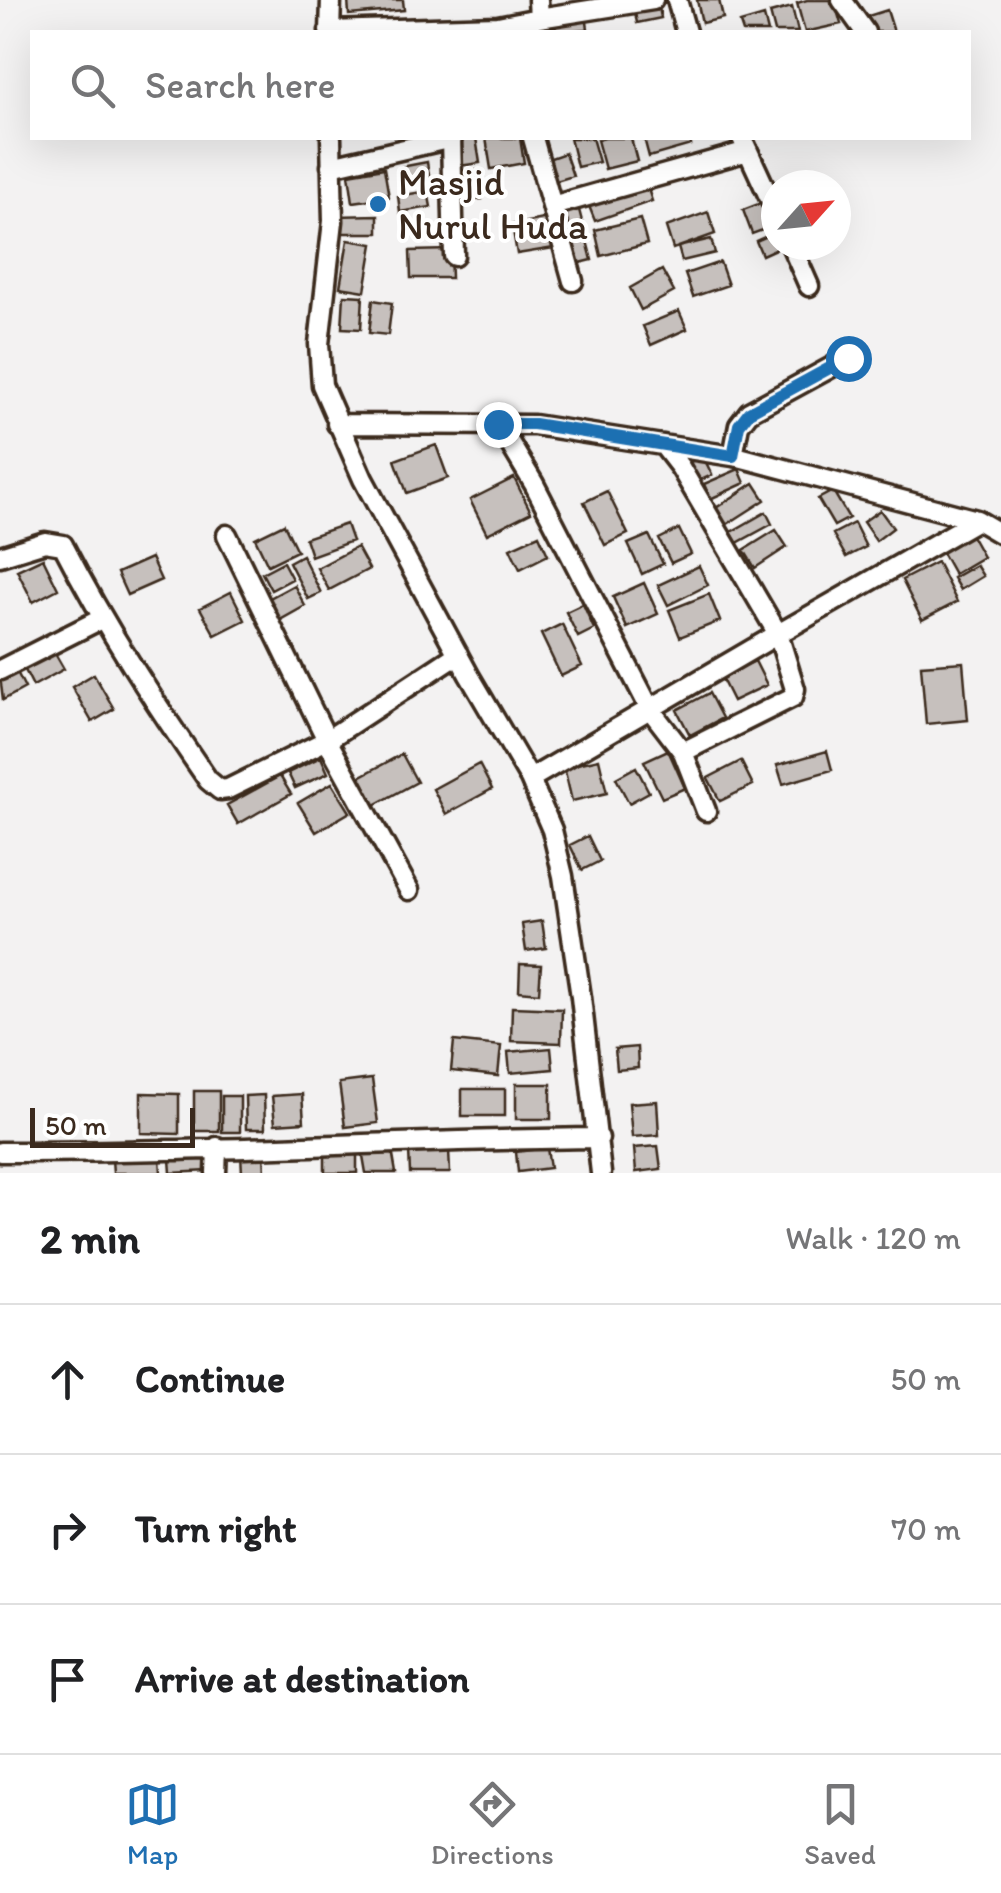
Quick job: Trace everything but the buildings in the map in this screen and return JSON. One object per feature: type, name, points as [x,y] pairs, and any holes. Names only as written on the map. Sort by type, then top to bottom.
[{"type":"street","points":[[330,30],[331,0]]},
{"type":"street","points":[[386,30],[498,26],[539,9],[653,0]]},
{"type":"street","points":[[677,0],[685,30]]},
{"type":"street","points":[[842,0],[864,30]]},
{"type":"street","points":[[331,140],[333,221],[318,344],[322,385],[337,424],[458,654],[530,779],[552,830],[563,876],[581,998],[601,1173]]},
{"type":"street","points":[[331,166],[442,140]]},
{"type":"street","points":[[451,140],[454,256]]},
{"type":"street","points":[[534,140],[574,281]]},
{"type":"street","points":[[552,206],[745,144],[761,179]]},
{"type":"street","points":[[798,260],[810,286]]},
{"type":"street","points":[[733,456],[739,425],[749,412],[840,362],[854,350]]},
{"type":"street","points":[[337,424],[534,424],[733,456],[977,520],[1001,534]]},
{"type":"street","points":[[498,424],[534,484],[650,709],[683,752],[706,811]]},
{"type":"street","points":[[662,445],[680,467],[778,634],[795,689],[793,697],[683,752]]},
{"type":"street","points":[[530,779],[977,520]]},
{"type":"street","points":[[227,535],[327,740],[409,890]]},
{"type":"street","points":[[0,556],[45,542],[63,545],[101,620],[214,787],[228,789],[327,740],[458,654]]},
{"type":"street","points":[[0,670],[101,620]]},
{"type":"street","points":[[0,1152],[600,1138]]},
{"type":"street","points":[[216,1173],[217,1147]]},
{"type":"place","name":"Masjid Nurul Huda","points":[[378,204]]},
{"type":"route","points":[[498,424],[534,424],[733,456],[739,425],[749,412],[848,358]]}]
